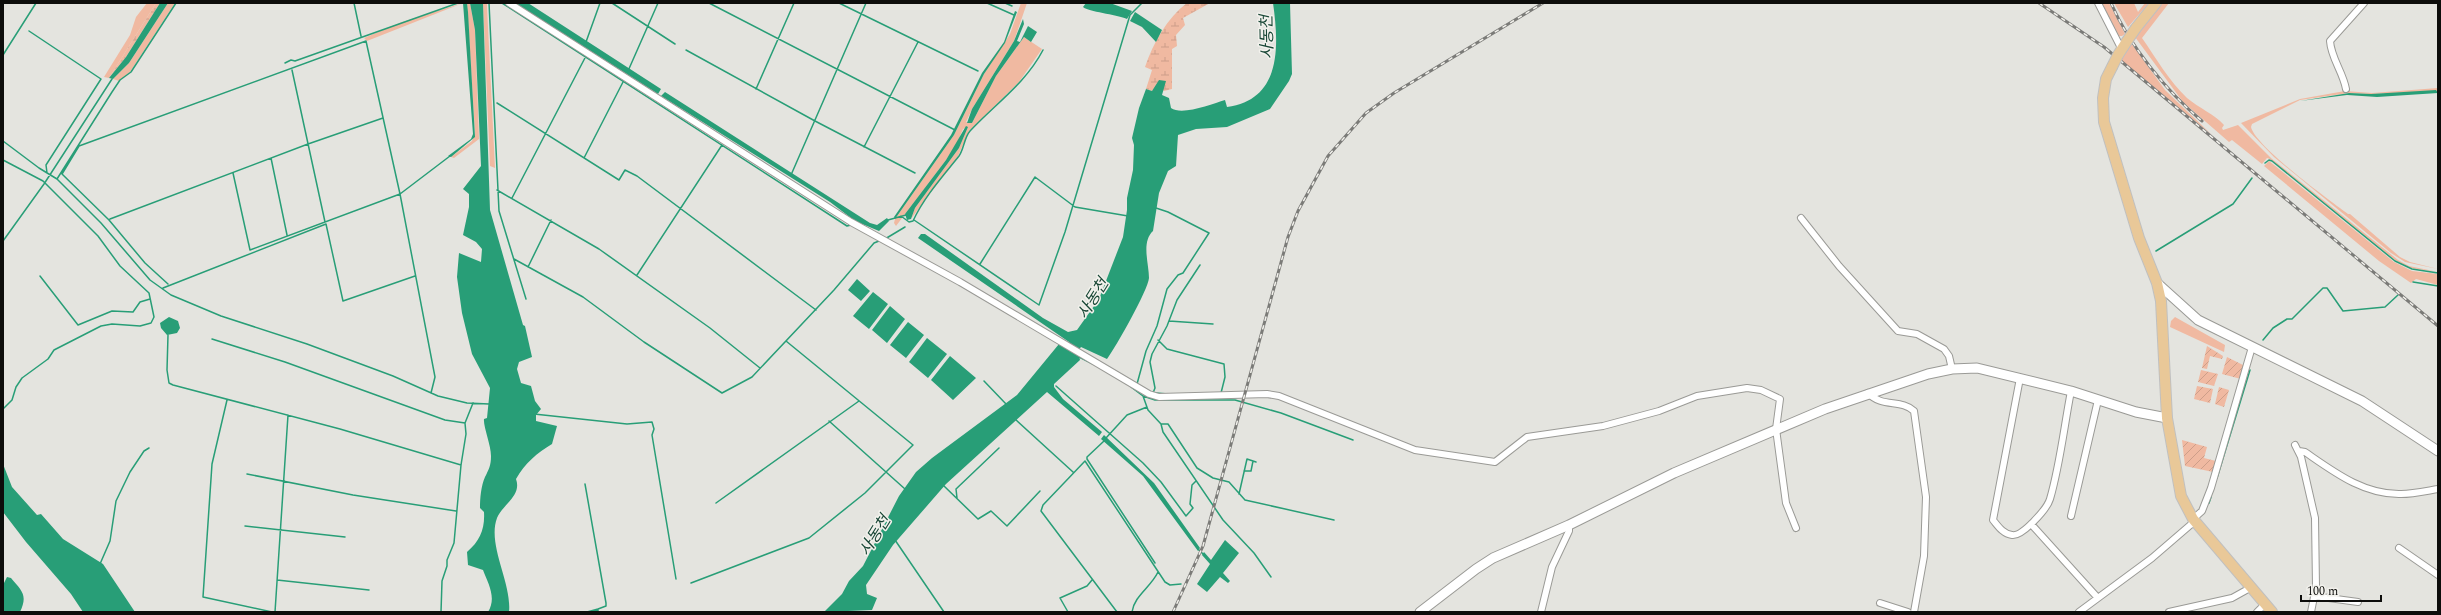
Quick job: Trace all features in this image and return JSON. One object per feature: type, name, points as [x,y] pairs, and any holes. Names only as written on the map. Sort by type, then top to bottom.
[{"type":"main road","points":[[2156,3],[2122,48],[2106,79],[2103,98],[2104,122],[2139,238],[2157,283],[2161,301],[2168,418],[2178,486],[2184,505],[2194,520],[2250,588],[2260,608],[2272,612]]},
{"type":"main road","points":[[2157,283],[2198,320],[2362,401],[2438,451]]},
{"type":"main road","points":[[1420,612],[1476,569],[1493,558],[1569,525],[1674,473],[1776,429],[1868,393],[1952,368],[1977,368],[2071,391],[2136,412],[2168,418]]},
{"type":"street","points":[[509,3],[850,222],[1078,350],[1149,394],[1159,397],[1267,394],[1279,396],[1415,450],[1495,462],[1527,438],[1603,426],[1659,411],[1697,396],[1747,388],[1761,390],[1780,399],[1776,429],[1786,502],[1796,528]]},
{"type":"street","points":[[2098,3],[2122,48]]},
{"type":"street","points":[[2346,89],[2344,76],[2330,48],[2330,41],[2364,3]]},
{"type":"street","points":[[1801,218],[1839,266],[1898,331],[1917,334],[1944,349],[1949,356],[1952,368]]},
{"type":"street","points":[[2079,612],[2097,597],[2152,558],[2202,511],[2211,488],[2252,347]]},
{"type":"street","points":[[2020,378],[1993,520],[2002,531],[2011,535],[2018,535],[2032,524],[2050,500],[2071,391]]},
{"type":"street","points":[[1868,393],[1875,401],[1910,407],[1914,411],[1923,462],[1926,504],[1924,556],[1914,612]]},
{"type":"street","points":[[2071,516],[2098,400]]},
{"type":"street","points":[[2295,445],[2299,451],[2315,518],[2316,570],[2311,612]]},
{"type":"street","points":[[2299,451],[2305,452],[2350,481],[2378,491],[2401,494],[2438,489]]},
{"type":"street","points":[[2032,524],[2097,597]]},
{"type":"street","points":[[1541,612],[1552,567],[1569,531],[1569,525]]},
{"type":"street","points":[[2399,548],[2438,575]]},
{"type":"street","points":[[2169,612],[2232,598],[2250,588]]},
{"type":"street","points":[[2314,596],[2358,602]]},
{"type":"street","points":[[1880,602],[1908,612]]},
{"type":"green space","points":[[147,3],[156,3],[109,78],[104,77],[130,35],[136,17]]},
{"type":"green space","points":[[156,3],[160,3],[126,57],[109,78]]},
{"type":"green space","points":[[168,3],[175,3],[130,72],[119,81],[113,79],[129,63]]},
{"type":"green space","points":[[463,3],[367,41],[364,38],[402,22]]},
{"type":"green space","points":[[467,3],[470,3],[475,30],[479,139],[454,158],[451,157],[472,141],[475,133]]},
{"type":"green space","points":[[483,3],[487,3],[495,168],[490,166]]},
{"type":"green space","points":[[1021,3],[1027,3],[1014,41],[972,109],[966,122],[972,123],[996,76],[1024,37],[1042,49],[1019,82],[969,131],[958,156],[911,219],[915,208],[959,148],[968,127],[963,129],[957,143],[946,160],[896,226],[894,223],[895,219],[954,135],[984,74],[1010,34]]},
{"type":"green space","points":[[1187,3],[1210,3],[1183,18],[1185,25],[1176,35],[1177,46],[1172,49],[1172,89],[1164,91],[1157,87],[1152,91],[1146,89],[1152,70],[1145,67],[1152,49],[1173,16]]},
{"type":"green space","points":[[2102,3],[2109,3],[2125,34],[2119,36]]},
{"type":"green space","points":[[2114,3],[2134,3],[2138,12],[2145,3],[2149,3],[2128,27]]},
{"type":"green space","points":[[2161,3],[2169,3],[2142,38],[2169,77],[2187,98],[2220,121],[2224,125],[2222,128],[2223,130],[2238,125],[2272,159],[2398,260],[2409,266],[2438,272],[2411,268],[2395,260],[2270,159],[2267,158],[2262,164],[2232,140],[2229,142],[2183,102],[2135,37]]},
{"type":"green space","points":[[2131,43],[2165,90],[2212,135],[2121,60]]},
{"type":"green space","points":[[2438,88],[2437,91],[2371,94],[2349,93],[2300,100],[2252,124],[2251,127],[2265,147],[2278,159],[2325,197],[2350,214],[2400,257],[2410,262],[2438,269],[2405,262],[2391,253],[2274,157],[2241,123],[2300,99],[2345,91],[2372,93]]},
{"type":"green space","points":[[2269,161],[2394,262],[2412,271],[2438,274],[2438,285],[2416,279],[2411,283],[2379,261],[2264,166]]},
{"type":"green space","points":[[2175,317],[2225,345],[2224,352],[2170,327],[2171,321]]},
{"type":"green space","points":[[2207,346],[2223,356],[2222,359],[2210,356],[2207,369],[2202,368]]},
{"type":"green space","points":[[2227,357],[2245,366],[2241,379],[2222,374]]},
{"type":"green space","points":[[2201,370],[2218,374],[2214,386],[2198,382]]},
{"type":"green space","points":[[2197,386],[2213,389],[2210,403],[2194,399]]},
{"type":"green space","points":[[2219,387],[2229,390],[2224,407],[2215,404]]},
{"type":"green space","points":[[2182,440],[2207,447],[2204,458],[2216,461],[2213,472],[2185,466]]},
{"type":"shaded area","points":[[160,3],[168,3],[129,63],[113,79],[109,78],[126,57]]},
{"type":"shaded area","points":[[463,3],[467,3],[468,12],[475,137],[451,157],[448,156],[471,139],[473,134]]},
{"type":"shaded area","points":[[470,3],[483,3],[490,210],[523,325],[525,326],[532,357],[519,362],[517,369],[521,383],[531,386],[535,401],[541,409],[536,415],[536,421],[557,426],[552,444],[536,455],[523,468],[516,479],[517,485],[514,495],[497,518],[495,540],[507,589],[509,612],[488,612],[492,601],[489,585],[483,570],[468,565],[467,552],[475,544],[481,534],[484,524],[484,512],[480,508],[481,496],[484,481],[489,469],[491,456],[484,422],[484,419],[487,418],[490,388],[472,354],[462,313],[457,277],[459,253],[481,262],[482,249],[476,242],[463,235],[469,207],[469,194],[463,189],[481,166],[475,30]]},
{"type":"shaded area","points":[[515,3],[528,3],[661,89],[658,94]]},
{"type":"shaded area","points":[[1086,3],[1110,3],[1132,11],[1127,19],[1086,9],[1083,7]]},
{"type":"shaded area","points":[[1273,3],[1290,3],[1292,74],[1289,81],[1270,109],[1227,127],[1196,129],[1178,135],[1176,166],[1168,171],[1159,193],[1153,231],[1147,241],[1146,253],[1149,278],[1138,306],[1107,359],[1081,347],[1078,351],[1080,360],[1054,384],[1054,387],[1063,399],[1102,432],[1099,436],[1047,392],[946,484],[893,545],[866,585],[867,594],[877,598],[872,610],[824,612],[842,594],[849,581],[863,566],[899,496],[916,472],[932,458],[1017,395],[1059,344],[1065,348],[1069,342],[918,238],[921,234],[925,234],[1043,318],[1068,332],[1077,330],[1099,299],[1123,237],[1127,210],[1127,198],[1133,170],[1134,145],[1132,138],[1139,108],[1146,89],[1152,91],[1159,80],[1166,81],[1162,95],[1169,98],[1171,108],[1182,111],[1225,100],[1227,107],[1245,102],[1258,94],[1267,82],[1273,68],[1276,53]]},
{"type":"shaded area","points":[[1015,11],[1017,12],[1005,43],[984,74],[954,135],[895,219],[894,217],[951,135],[982,73],[1004,42]]},
{"type":"shaded area","points":[[1135,12],[1162,30],[1156,42],[1142,27],[1130,21]]},
{"type":"shaded area","points":[[1023,19],[1024,24],[1017,41],[1020,42],[1028,26],[1037,32],[1031,42],[1024,37],[996,76],[972,123],[967,123],[972,109],[1014,41]]},
{"type":"shaded area","points":[[2436,90],[2438,93],[2377,97],[2347,95],[2300,101],[2349,93],[2371,94]]},
{"type":"shaded area","points":[[665,92],[870,223],[877,225],[887,218],[889,221],[879,231],[855,221],[830,202],[661,96]]},
{"type":"shaded area","points":[[966,126],[968,127],[959,148],[915,208],[911,219],[907,220],[905,214],[946,160]]},
{"type":"shaded area","points":[[857,279],[870,291],[861,301],[848,290]]},
{"type":"shaded area","points":[[873,292],[888,304],[869,329],[853,316]]},
{"type":"shaded area","points":[[890,306],[905,319],[887,343],[872,330]]},
{"type":"shaded area","points":[[169,317],[178,321],[180,328],[177,333],[167,335],[161,328],[160,323]]},
{"type":"shaded area","points":[[908,322],[924,335],[906,358],[890,345]]},
{"type":"shaded area","points":[[927,338],[947,354],[928,378],[909,362]]},
{"type":"shaded area","points":[[950,356],[976,378],[953,400],[931,380]]},
{"type":"shaded area","points":[[1104,435],[1154,483],[1200,548],[1198,551],[1143,476],[1101,439]]},
{"type":"shaded area","points":[[3,464],[12,487],[37,515],[41,514],[63,539],[103,564],[135,612],[83,612],[71,594],[26,542],[3,512]]},
{"type":"shaded area","points":[[1225,540],[1239,553],[1223,573],[1230,581],[1228,583],[1220,577],[1207,592],[1197,584],[1210,564],[1202,555],[1204,552],[1211,560]]},
{"type":"shaded area","points":[[7,577],[11,578],[23,594],[24,601],[20,612],[3,612],[3,585]]},
{"type":"waterway","points":[[3,55],[36,3]]},
{"type":"waterway","points":[[176,3],[131,72],[120,80],[57,179],[101,223],[150,280],[171,295],[221,316],[307,344],[393,376],[438,396],[467,403],[489,404]]},
{"type":"waterway","points":[[354,3],[361,36]]},
{"type":"waterway","points":[[285,63],[291,60],[295,61],[458,3]]},
{"type":"waterway","points":[[489,3],[499,211],[526,299]]},
{"type":"waterway","points":[[502,3],[847,226],[851,225]]},
{"type":"waterway","points":[[586,42],[600,3]]},
{"type":"waterway","points":[[612,3],[675,44]]},
{"type":"waterway","points":[[628,71],[658,3]]},
{"type":"waterway","points":[[709,3],[955,130]]},
{"type":"waterway","points":[[756,89],[794,3]]},
{"type":"waterway","points":[[839,3],[978,71]]},
{"type":"waterway","points":[[791,175],[866,3]]},
{"type":"waterway","points":[[987,3],[1014,15]]},
{"type":"waterway","points":[[1005,3],[1012,6]]},
{"type":"waterway","points":[[914,220],[1039,305],[1065,232],[1130,15],[1142,3]]},
{"type":"waterway","points":[[29,31],[101,79],[46,165],[47,173]]},
{"type":"waterway","points":[[168,284],[145,263],[109,220],[62,174],[79,146],[366,41],[400,194],[250,250],[233,173]]},
{"type":"waterway","points":[[864,147],[918,42]]},
{"type":"waterway","points":[[686,50],[815,121],[915,173]]},
{"type":"waterway","points":[[901,216],[909,222],[913,221],[928,195],[959,156],[966,137],[970,131],[1019,83],[1028,73],[1043,50]]},
{"type":"waterway","points":[[512,198],[587,54]]},
{"type":"waterway","points":[[292,70],[325,222]]},
{"type":"waterway","points":[[3,241],[44,184],[112,79]]},
{"type":"waterway","points":[[584,158],[623,82]]},
{"type":"waterway","points":[[497,103],[619,180],[625,170],[637,176],[816,310]]},
{"type":"waterway","points":[[110,219],[308,144],[383,118]]},
{"type":"waterway","points":[[3,141],[39,168],[57,179]]},
{"type":"waterway","points":[[637,275],[722,145]]},
{"type":"waterway","points":[[431,393],[435,377],[400,194],[450,156]]},
{"type":"waterway","points":[[271,158],[287,235]]},
{"type":"waterway","points":[[3,160],[43,181],[98,236],[120,266],[149,293],[154,317],[151,323],[140,326],[112,324],[101,326],[54,350],[48,359],[22,378],[16,387],[12,400],[3,409]]},
{"type":"waterway","points":[[2265,163],[2269,160],[2272,161],[2395,261],[2412,269],[2438,273]]},
{"type":"waterway","points":[[980,264],[1035,177],[1075,207],[1128,216]]},
{"type":"waterway","points":[[2156,251],[2233,204],[2252,178]]},
{"type":"waterway","points":[[497,190],[599,249],[710,328],[760,368]]},
{"type":"waterway","points":[[1137,384],[1146,351],[1157,326],[1167,289],[1178,275],[1183,273],[1209,233],[1168,212],[1156,208]]},
{"type":"waterway","points":[[888,220],[906,215]]},
{"type":"waterway","points":[[528,267],[551,220]]},
{"type":"waterway","points":[[163,288],[326,224],[343,301],[415,276]]},
{"type":"waterway","points":[[885,239],[905,227]]},
{"type":"waterway","points":[[514,259],[583,297],[644,342],[722,393],[752,377],[834,290],[874,243],[879,241]]},
{"type":"waterway","points":[[1153,393],[1155,388],[1150,362],[1152,354],[1167,326],[1177,300],[1200,265]]},
{"type":"waterway","points":[[40,276],[78,325],[112,311],[133,312],[140,302],[150,299]]},
{"type":"waterway","points":[[2413,282],[2438,286]]},
{"type":"waterway","points":[[2263,340],[2273,328],[2287,319],[2292,319],[2323,288],[2327,288],[2343,311],[2385,307],[2398,295]]},
{"type":"waterway","points":[[1169,321],[1213,324]]},
{"type":"waterway","points":[[168,335],[167,370],[169,383],[173,385],[340,429],[461,465]]},
{"type":"waterway","points":[[212,339],[285,362],[445,420],[465,423]]},
{"type":"waterway","points":[[1158,340],[1167,349],[1224,364],[1225,377],[1221,393]]},
{"type":"waterway","points":[[691,583],[809,538],[865,493],[913,445],[786,341]]},
{"type":"waterway","points":[[1079,357],[1093,364]]},
{"type":"waterway","points":[[2217,478],[2250,370]]},
{"type":"waterway","points":[[984,381],[1006,404]]},
{"type":"waterway","points":[[1056,386],[1143,463],[1161,482],[1186,516],[1193,508],[1190,504],[1192,485],[1196,481]]},
{"type":"waterway","points":[[1131,387],[1143,396],[1155,400],[1235,400],[1281,413],[1353,440]]},
{"type":"waterway","points":[[1156,393],[1168,394]]},
{"type":"waterway","points":[[1143,396],[1148,410],[1161,424],[1168,424],[1197,468],[1213,478],[1229,482],[1245,500],[1334,520]]},
{"type":"waterway","points":[[227,400],[212,464],[203,597],[272,612]]},
{"type":"waterway","points":[[716,503],[859,401]]},
{"type":"waterway","points":[[441,612],[442,581],[447,566],[447,560],[454,543],[461,465],[466,434],[465,423],[473,403]]},
{"type":"waterway","points":[[1106,438],[1127,415],[1147,407]]},
{"type":"waterway","points":[[534,414],[627,424],[652,422],[654,429],[652,435],[676,579]]},
{"type":"waterway","points":[[275,612],[288,415]]},
{"type":"waterway","points":[[1015,419],[1073,472]]},
{"type":"waterway","points":[[829,421],[905,489]]},
{"type":"waterway","points":[[1161,424],[1163,432],[1223,520],[1254,553],[1271,577]]},
{"type":"waterway","points":[[1104,441],[1087,457],[1087,459],[1155,563]]},
{"type":"waterway","points":[[100,564],[110,541],[116,501],[130,472],[144,451],[149,448]]},
{"type":"waterway","points":[[957,498],[956,489],[999,448]]},
{"type":"waterway","points":[[1239,494],[1247,459],[1256,462]]},
{"type":"waterway","points":[[1117,612],[1041,511],[1043,505],[1085,461],[1165,582],[1170,585],[1181,584]]},
{"type":"waterway","points":[[1244,471],[1251,471],[1253,461]]},
{"type":"waterway","points":[[247,474],[353,495],[456,511]]},
{"type":"waterway","points":[[585,484],[606,603],[606,606],[598,609],[598,612]]},
{"type":"waterway","points":[[944,486],[978,519],[991,511],[1007,526],[1040,491]]},
{"type":"waterway","points":[[2209,503],[2211,497]]},
{"type":"waterway","points":[[245,526],[345,537]]},
{"type":"waterway","points":[[895,540],[944,612]]},
{"type":"waterway","points":[[1198,549],[1204,555]]},
{"type":"waterway","points":[[1132,612],[1133,606],[1139,596],[1158,572]]},
{"type":"waterway","points":[[277,580],[369,590]]},
{"type":"waterway","points":[[1068,612],[1060,598],[1087,586],[1092,580]]},
{"type":"waterway","points":[[587,612],[598,609]]},
{"type":"waterway","points":[[276,612],[282,612]]},
{"type":"railway","points":[[1173,612],[1203,546],[1288,237],[1298,211],[1328,156],[1366,113],[1394,93],[1543,3]]},
{"type":"railway","points":[[2039,3],[2104,47],[2438,326]]},
{"type":"railway","points":[[2111,3],[2128,35],[2150,67],[2176,96],[2202,121]]},
{"type":"water label","name":"사동천","points":[[1266,37]]},
{"type":"water label","name":"사동천","points":[[1092,298]]},
{"type":"water label","name":"사동천","points":[[874,535]]}]
